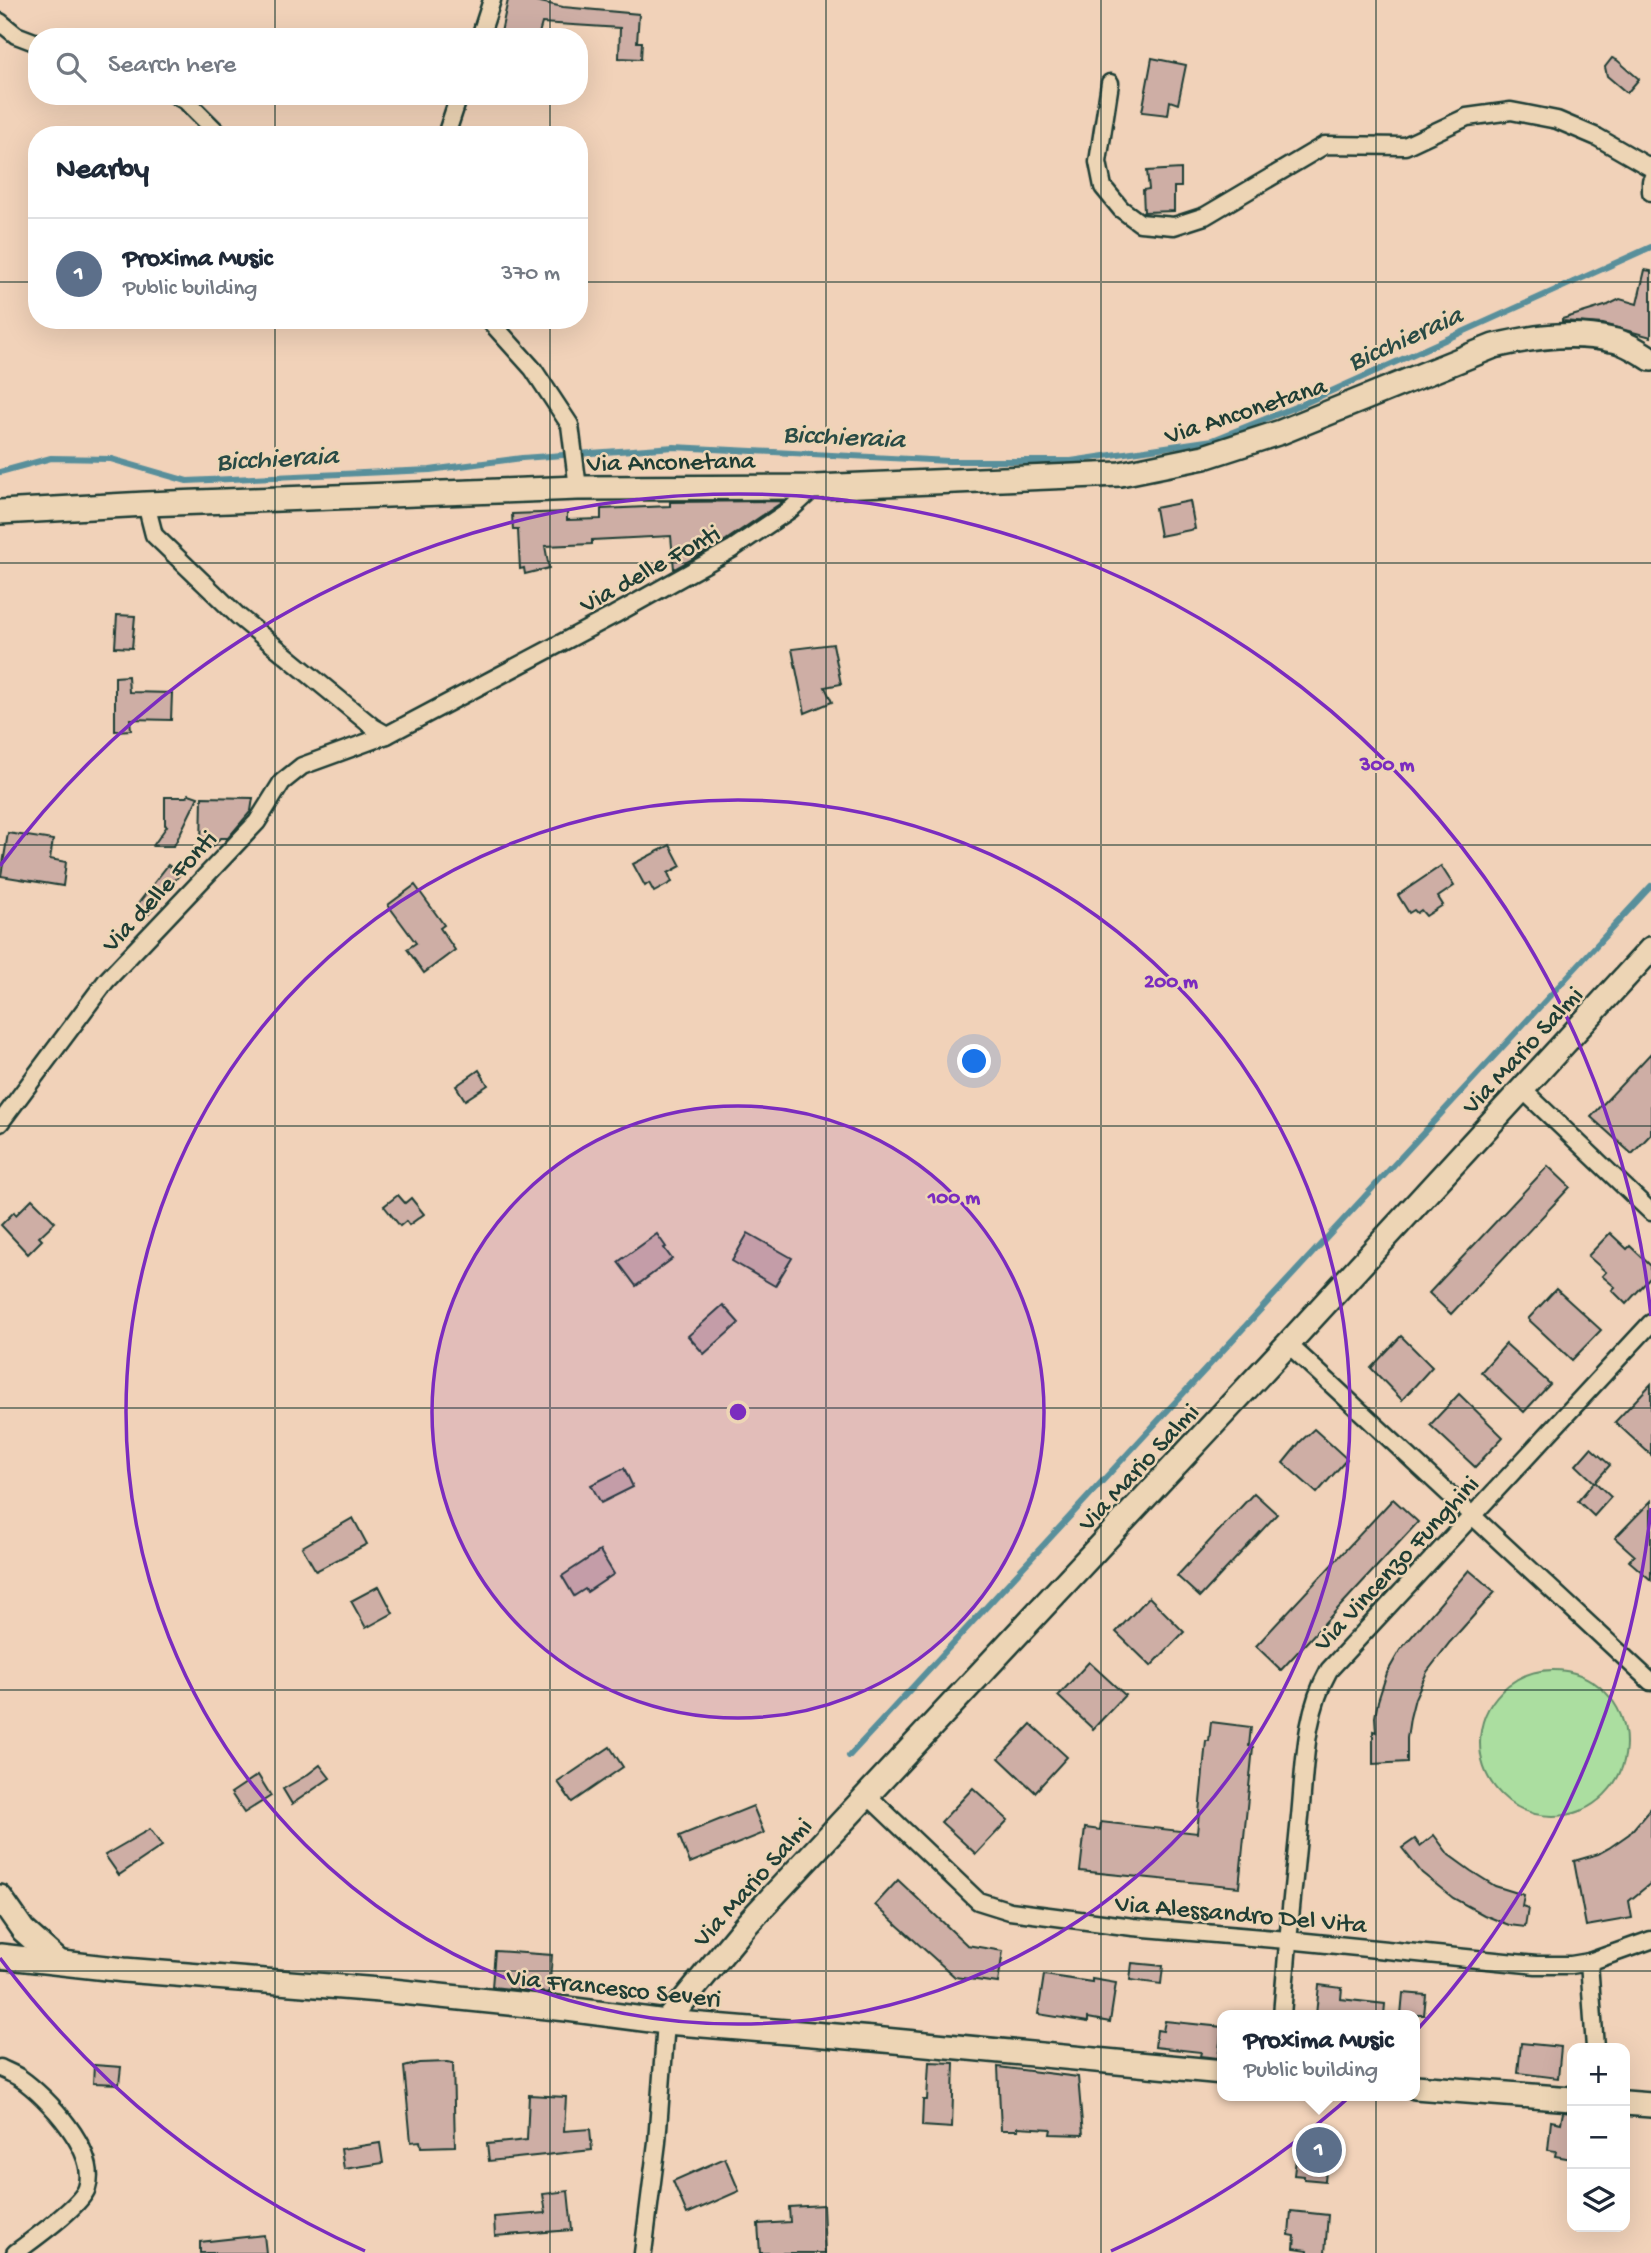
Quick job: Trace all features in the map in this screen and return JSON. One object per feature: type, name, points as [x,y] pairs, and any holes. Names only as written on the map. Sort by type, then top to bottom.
[{"type":"street","points":[[483,28],[492,0]]},
{"type":"street","points":[[0,23],[16,35],[28,40]]},
{"type":"street","points":[[1110,83],[1098,162],[1103,187],[1121,209],[1140,223],[1174,226],[1205,216],[1325,145],[1405,146],[1467,117],[1511,111],[1557,120],[1597,137],[1651,168]]},
{"type":"street","points":[[190,105],[210,126]]},
{"type":"street","points":[[449,126],[456,105]]},
{"type":"street","points":[[1651,181],[1651,192]]},
{"type":"street","points":[[497,329],[533,369],[571,430],[577,480]]},
{"type":"street","name":"Via Anconetana","points":[[0,512],[577,480],[815,487],[1120,474],[1204,457],[1281,432],[1494,346],[1523,339],[1574,336],[1615,340],[1651,359]]},
{"type":"street","name":"Via delle Fonti","points":[[0,1124],[106,981],[257,822],[282,782],[302,766],[387,735],[614,615],[733,549],[791,509],[815,487]]},
{"type":"street","points":[[146,504],[154,536],[238,616],[373,727],[387,735]]},
{"type":"street","name":"Via Mario Salmi","points":[[666,2022],[746,1925],[1288,1344],[1651,949]]},
{"type":"street","points":[[1522,1089],[1651,1212]]},
{"type":"street","name":"Via Vincenzo Funghini","points":[[1282,2010],[1309,1727],[1319,1687],[1329,1670],[1651,1323]]},
{"type":"street","points":[[1288,1344],[1651,1682]]},
{"type":"street","name":"Via Alessandro Del Vita","points":[[867,1795],[978,1901],[1010,1911],[1133,1927],[1536,1965],[1589,1962],[1651,1940]]},
{"type":"street","points":[[0,1896],[23,1930],[59,1962]]},
{"type":"street","name":"Via Francesco Severi","points":[[0,1956],[124,1970],[392,1991],[666,2022],[1217,2070]]},
{"type":"street","points":[[1589,1962],[1595,2043]]},
{"type":"street","points":[[643,2253],[657,2142],[666,2022]]},
{"type":"street","points":[[0,2068],[18,2077],[53,2107],[79,2144],[89,2169],[87,2189],[76,2204],[15,2253]]},
{"type":"street","points":[[1420,2087],[1567,2099]]},
{"type":"green space","points":[[1553,1670],[1581,1675],[1605,1691],[1621,1715],[1626,1743],[1621,1771],[1605,1795],[1581,1811],[1553,1816],[1525,1811],[1501,1795],[1485,1771],[1480,1743],[1485,1715],[1501,1691],[1525,1675]]},
{"type":"building","points":[[508,0],[531,0],[563,7],[639,14],[637,42],[642,42],[641,59],[619,58],[620,28],[542,23],[541,28],[502,28]]},
{"type":"building","points":[[1152,58],[1186,65],[1178,104],[1170,101],[1168,115],[1142,112]]},
{"type":"building","points":[[1612,58],[1639,79],[1627,93],[1607,76],[1605,67]]},
{"type":"building","points":[[1181,169],[1181,187],[1174,187],[1174,211],[1144,212],[1143,190],[1149,189],[1147,171]]},
{"type":"building","points":[[1645,270],[1651,271],[1651,337],[1603,324],[1562,321],[1620,299],[1637,304]]},
{"type":"building","points":[[784,501],[726,540],[674,569],[671,536],[592,540],[592,544],[545,546],[549,568],[525,574],[524,568],[520,569],[518,530],[513,530],[512,514],[567,512],[567,520],[601,519],[601,509],[670,506],[670,502]]},
{"type":"building","points":[[1190,501],[1195,529],[1160,536],[1155,508]]},
{"type":"building","points":[[117,615],[135,616],[132,648],[115,647]]},
{"type":"building","points":[[833,644],[841,684],[825,687],[832,702],[805,713],[792,649]]},
{"type":"building","points":[[128,676],[129,692],[172,693],[171,720],[130,719],[131,730],[115,731],[115,677]]},
{"type":"building","points":[[189,794],[198,797],[174,846],[153,846],[167,826],[165,797],[187,797]]},
{"type":"building","points":[[202,797],[253,798],[251,811],[228,838],[220,838],[213,847],[201,847]]},
{"type":"building","points":[[8,833],[53,840],[50,859],[66,862],[63,886],[1,876]]},
{"type":"building","points":[[670,845],[681,866],[668,873],[672,882],[654,892],[649,883],[645,886],[633,864]]},
{"type":"building","points":[[168,865],[180,874],[149,914],[137,905]]},
{"type":"building","points":[[1441,866],[1454,886],[1438,897],[1443,905],[1426,916],[1421,910],[1409,913],[1398,895]]},
{"type":"building","points":[[415,885],[444,925],[440,928],[455,950],[424,973],[407,949],[416,943],[388,905]]},
{"type":"building","points":[[1651,1053],[1651,1134],[1632,1154],[1591,1117]]},
{"type":"building","points":[[479,1070],[488,1085],[465,1100],[456,1086]]},
{"type":"building","points":[[1548,1166],[1570,1187],[1451,1314],[1429,1293]]},
{"type":"building","points":[[398,1195],[405,1203],[411,1198],[424,1214],[409,1225],[406,1221],[400,1226],[384,1206]]},
{"type":"building","points":[[32,1199],[55,1222],[39,1237],[42,1240],[28,1254],[1,1225]]},
{"type":"building","points":[[748,1233],[792,1258],[775,1286],[732,1261]]},
{"type":"building","points":[[1610,1233],[1627,1249],[1630,1246],[1651,1266],[1651,1277],[1626,1304],[1612,1290],[1615,1287],[1602,1276],[1606,1272],[1588,1256]]},
{"type":"building","points":[[657,1234],[672,1259],[636,1286],[618,1262]]},
{"type":"building","points":[[1556,1289],[1601,1330],[1572,1360],[1528,1319]]},
{"type":"building","points":[[723,1305],[739,1323],[704,1354],[688,1336]]},
{"type":"building","points":[[1401,1336],[1432,1367],[1402,1400],[1371,1368]]},
{"type":"building","points":[[1506,1344],[1550,1384],[1524,1412],[1481,1372]]},
{"type":"building","points":[[1651,1384],[1651,1455],[1615,1422]]},
{"type":"building","points":[[1459,1394],[1503,1437],[1475,1467],[1430,1425]]},
{"type":"building","points":[[1314,1429],[1347,1459],[1317,1493],[1283,1463]]},
{"type":"building","points":[[1591,1448],[1610,1465],[1595,1482],[1611,1497],[1594,1516],[1578,1501],[1594,1482],[1576,1465]]},
{"type":"building","points":[[624,1468],[633,1487],[601,1503],[591,1485]]},
{"type":"building","points":[[1254,1493],[1277,1514],[1200,1597],[1177,1576]]},
{"type":"building","points":[[1393,1499],[1418,1522],[1281,1670],[1256,1646]]},
{"type":"building","points":[[1651,1501],[1651,1580],[1629,1561],[1634,1555],[1615,1538]]},
{"type":"building","points":[[353,1518],[367,1544],[316,1571],[302,1547]]},
{"type":"building","points":[[600,1551],[614,1574],[587,1592],[585,1589],[574,1596],[562,1576]]},
{"type":"building","points":[[1469,1570],[1495,1592],[1427,1672],[1415,1698],[1410,1718],[1407,1762],[1373,1764],[1375,1717],[1387,1673],[1400,1650]]},
{"type":"building","points":[[379,1586],[393,1613],[366,1628],[351,1601]]},
{"type":"building","points":[[1149,1597],[1184,1632],[1151,1666],[1116,1632]]},
{"type":"building","points":[[1089,1662],[1125,1695],[1093,1729],[1058,1696]]},
{"type":"building","points":[[1211,1722],[1251,1727],[1249,1746],[1253,1747],[1239,1887],[1080,1871],[1085,1828],[1100,1830],[1101,1822],[1197,1833],[1206,1741],[1209,1741]]},
{"type":"building","points":[[1031,1724],[1067,1757],[1035,1792],[999,1758]]},
{"type":"building","points":[[610,1747],[623,1767],[572,1802],[558,1782]]},
{"type":"building","points":[[320,1765],[330,1778],[292,1804],[283,1789]]},
{"type":"building","points":[[258,1775],[271,1796],[244,1813],[231,1793]]},
{"type":"building","points":[[973,1788],[1008,1820],[976,1854],[941,1822]]},
{"type":"building","points":[[753,1806],[764,1833],[690,1863],[679,1836]]},
{"type":"building","points":[[1651,1808],[1651,1883],[1629,1901],[1632,1918],[1586,1926],[1574,1861],[1609,1848],[1629,1834]]},
{"type":"building","points":[[150,1829],[162,1846],[119,1875],[105,1855]]},
{"type":"building","points":[[1434,1835],[1449,1855],[1471,1871],[1495,1886],[1524,1895],[1522,1906],[1528,1908],[1525,1927],[1509,1925],[1484,1915],[1453,1898],[1422,1873],[1402,1848],[1415,1839],[1420,1846]]},
{"type":"building","points":[[898,1880],[967,1945],[1003,1951],[998,1983],[955,1977],[875,1905]]},
{"type":"building","points":[[495,1951],[552,1955],[549,1993],[492,1987]]},
{"type":"building","points":[[1132,1963],[1163,1966],[1161,1984],[1130,1980]]},
{"type":"building","points":[[1044,1975],[1116,1983],[1110,2022],[1088,2018],[1088,2022],[1038,2014]]},
{"type":"building","points":[[1319,1985],[1342,1988],[1341,1999],[1385,2004],[1384,2010],[1316,2010]]},
{"type":"building","points":[[1403,1993],[1426,1995],[1424,2015],[1420,2015],[1420,2010],[1401,2010]]},
{"type":"building","points":[[1165,2021],[1217,2026],[1217,2058],[1200,2056],[1201,2052],[1155,2047],[1157,2030],[1163,2031]]},
{"type":"building","points":[[1521,2043],[1561,2047],[1558,2078],[1518,2073]]},
{"type":"building","points":[[929,2062],[954,2063],[952,2128],[922,2126],[923,2100],[927,2100]]},
{"type":"building","points":[[419,2063],[453,2063],[455,2146],[421,2147],[420,2141],[411,2142],[404,2067]]},
{"type":"building","points":[[94,2065],[121,2067],[119,2084],[93,2083]]},
{"type":"building","points":[[998,2067],[1078,2077],[1083,2135],[1050,2134],[1051,2129],[1018,2127],[1018,2130],[1001,2130]]},
{"type":"building","points":[[529,2095],[566,2097],[564,2131],[590,2129],[592,2150],[489,2161],[487,2144],[527,2140]]},
{"type":"building","points":[[1563,2112],[1567,2112],[1567,2158],[1555,2156],[1556,2151],[1548,2150],[1551,2121],[1561,2123]]},
{"type":"building","points":[[1311,2140],[1329,2142],[1325,2181],[1294,2175],[1297,2151],[1310,2152]]},
{"type":"building","points":[[380,2143],[383,2163],[344,2169],[341,2149]]},
{"type":"building","points":[[725,2158],[739,2191],[687,2214],[673,2181]]},
{"type":"building","points":[[568,2191],[572,2230],[495,2236],[494,2217],[546,2213],[543,2194]]},
{"type":"building","points":[[823,2205],[825,2253],[760,2253],[758,2224],[790,2222],[789,2207]]},
{"type":"building","points":[[1291,2211],[1328,2215],[1325,2253],[1308,2253],[1308,2250],[1294,2248],[1295,2236],[1289,2235]]},
{"type":"building","points":[[264,2235],[266,2253],[200,2253],[200,2242]]},
{"type":"waterway","name":"Bicchieraia","points":[[0,472],[51,458],[111,459],[187,481],[430,470],[522,458],[674,447],[949,461],[1071,461],[1213,440],[1305,403],[1651,247]]},
{"type":"waterway","points":[[849,1756],[1651,886]]},
{"type":"place","name":"Proxima Music","points":[[1319,2150]]}]
